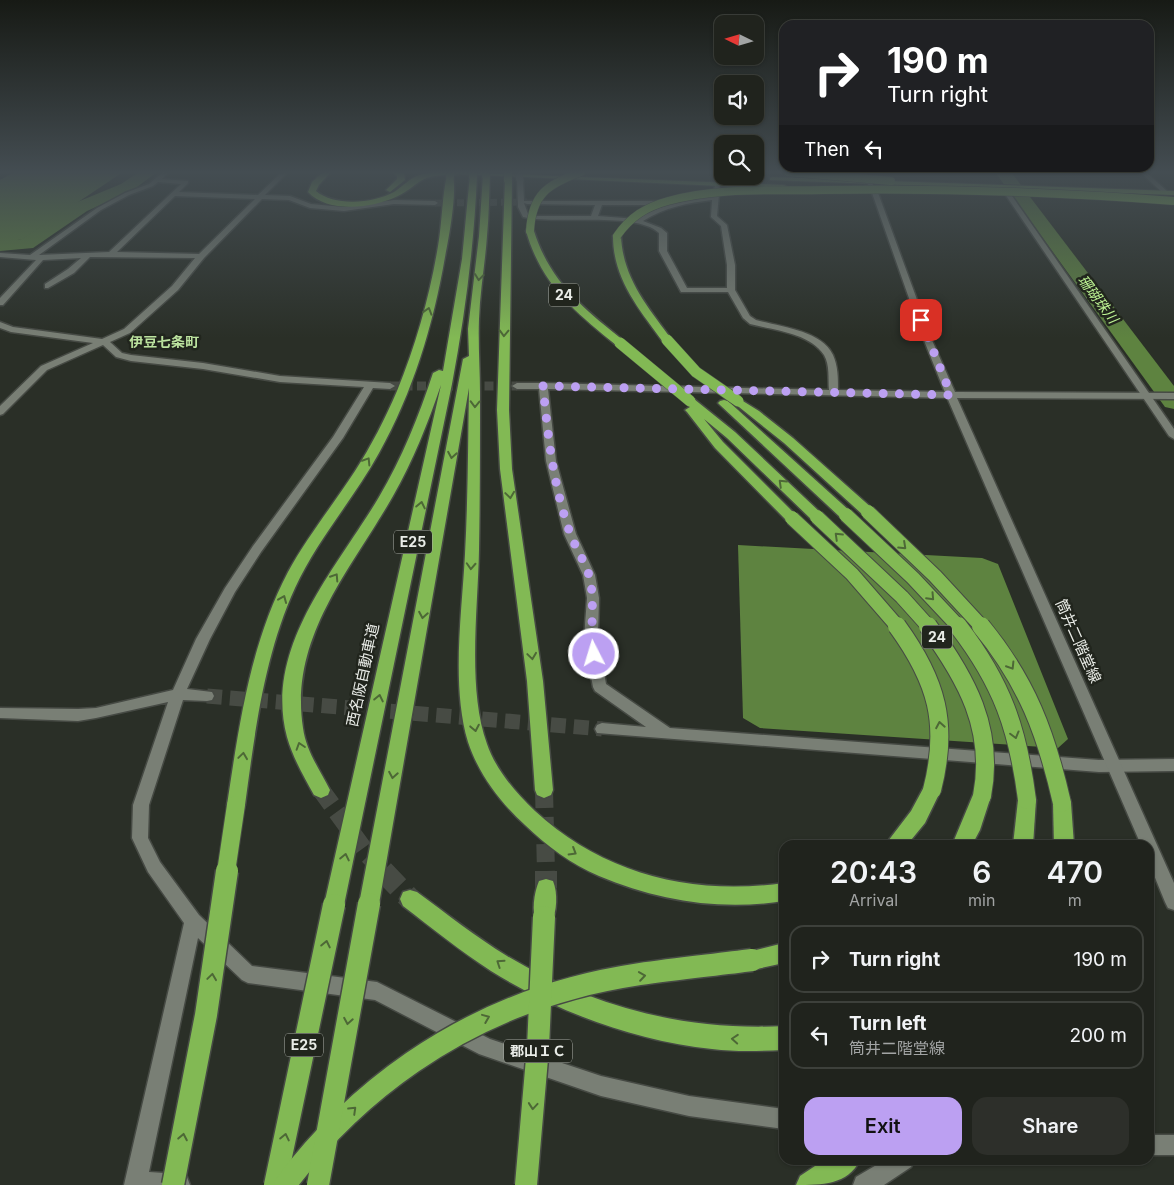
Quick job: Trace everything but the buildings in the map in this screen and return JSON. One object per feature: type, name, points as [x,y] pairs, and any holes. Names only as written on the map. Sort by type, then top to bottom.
[{"type":"highway","points":[[173,1185],[206,1015],[236,805],[258,673],[272,624],[305,555],[372,454],[397,404],[421,335],[438,272],[446,227]]},
{"type":"highway","name":"西名阪自動車道","points":[[275,1185],[431,457],[465,273],[470,227]]},
{"type":"highway","name":"E25","points":[[318,1185],[450,468],[474,320],[483,236],[481,227]]},
{"type":"highway","points":[[511,227],[502,410],[505,460],[535,681],[544,790]]},
{"type":"highway","name":"24","points":[[530,227],[538,258],[558,288],[576,306],[668,382],[687,401],[731,435],[916,612],[942,644],[962,676],[974,704],[984,736],[986,766],[982,796],[965,840]]},
{"type":"highway","points":[[622,227],[617,236],[618,260],[624,276],[634,295],[667,340],[724,403],[913,578],[965,636],[987,668],[1003,699],[1014,732],[1023,770],[1028,800],[1024,840]]},
{"type":"highway","points":[[321,790],[303,757],[294,729],[291,702],[293,674],[300,648],[310,620],[325,593],[386,498],[408,455],[431,398],[442,364],[458,294],[465,273]]},
{"type":"highway","points":[[474,320],[475,395],[472,552],[467,638],[467,680],[478,744],[493,775],[518,807],[553,840],[593,864],[641,883],[692,893],[739,896],[779,892]]},
{"type":"highway","points":[[696,372],[764,420],[811,460],[947,587],[979,621],[1024,688],[1044,731],[1056,768],[1062,803],[1064,840]]},
{"type":"highway","points":[[687,401],[720,445],[792,518],[859,580],[883,606],[904,634],[922,666],[934,698],[941,732],[940,762],[932,790],[918,817],[899,840]]},
{"type":"highway","name":"郡山ＩＣ","points":[[526,1185],[538,1047],[546,888]]},
{"type":"highway","points":[[410,899],[458,935],[511,970],[575,1002],[637,1024],[695,1037],[753,1041],[779,1038]]},
{"type":"highway","points":[[285,1185],[294,1172],[353,1109],[393,1074],[436,1045],[478,1021],[517,1005],[574,988],[779,954]]},
{"type":"highway","points":[[809,1185],[839,1165]]},
{"type":"street","points":[[30,258],[73,227]]},
{"type":"street","points":[[111,254],[139,227]]},
{"type":"street","points":[[0,412],[44,368],[127,331],[175,288],[201,256],[231,227]]},
{"type":"street","points":[[655,227],[663,234],[664,251],[684,290],[731,290]]},
{"type":"street","points":[[724,227],[731,265],[731,290],[747,318],[753,322],[805,336],[818,344],[828,354],[832,365],[834,393]]},
{"type":"street","name":"筒井二階堂線","points":[[886,227],[927,338],[951,395],[1147,840]]},
{"type":"street","points":[[1033,227],[1174,436]]},
{"type":"street","points":[[0,255],[30,258],[111,254],[201,256]]},
{"type":"street","points":[[48,286],[71,271],[87,256]]},
{"type":"street","points":[[0,303],[41,258]]},
{"type":"street","points":[[0,325],[11,329],[105,342],[119,355],[131,358],[203,366],[280,379],[390,386]]},
{"type":"street","points":[[369,386],[338,438],[276,521],[229,591],[203,639],[178,694],[141,804],[140,838],[154,867],[193,921],[248,974],[377,991],[486,1047],[601,1086],[689,1106],[779,1118]]},
{"type":"street","points":[[517,386],[951,395],[1174,396]]},
{"type":"street","points":[[543,386],[551,461],[570,534],[589,575],[593,598],[591,638],[600,687],[667,734]]},
{"type":"street","points":[[0,712],[78,715],[96,713],[178,694],[207,696]]},
{"type":"street","points":[[602,729],[1115,766],[1174,765]]},
{"type":"street","name":"筒井二階堂線","points":[[1154,856],[1174,902]]},
{"type":"street","points":[[182,1185],[136,1183],[193,921]]},
{"type":"street","points":[[1154,1145],[1174,1145]]},
{"type":"street","points":[[864,1185],[896,1165]]},
{"type":"shaded area","points":[[0,227],[40,227],[23,239],[0,243]]},
{"type":"shaded area","points":[[738,545],[982,558],[998,564],[1068,739],[1058,748],[760,728],[743,718]]},
{"type":"waterway","points":[[0,246],[27,244],[51,227]]},
{"type":"waterway","name":"珊瑚珠川","points":[[1044,227],[1174,402]]},
{"type":"tunnel","points":[[390,386],[517,386]]},
{"type":"tunnel","points":[[207,696],[602,729]]},
{"type":"tunnel","points":[[321,790],[368,855],[384,872]]},
{"type":"tunnel","points":[[544,790],[546,872]]},
{"type":"tunnel","points":[[383,871],[410,899]]},
{"type":"tunnel","points":[[546,872],[546,888]]},
{"type":"district","name":"伊豆七条町","points":[[164,342]]},
{"type":"route","points":[[594,654],[591,638],[593,598],[589,575],[570,534],[551,461],[543,386],[951,395],[921,320]]}]
